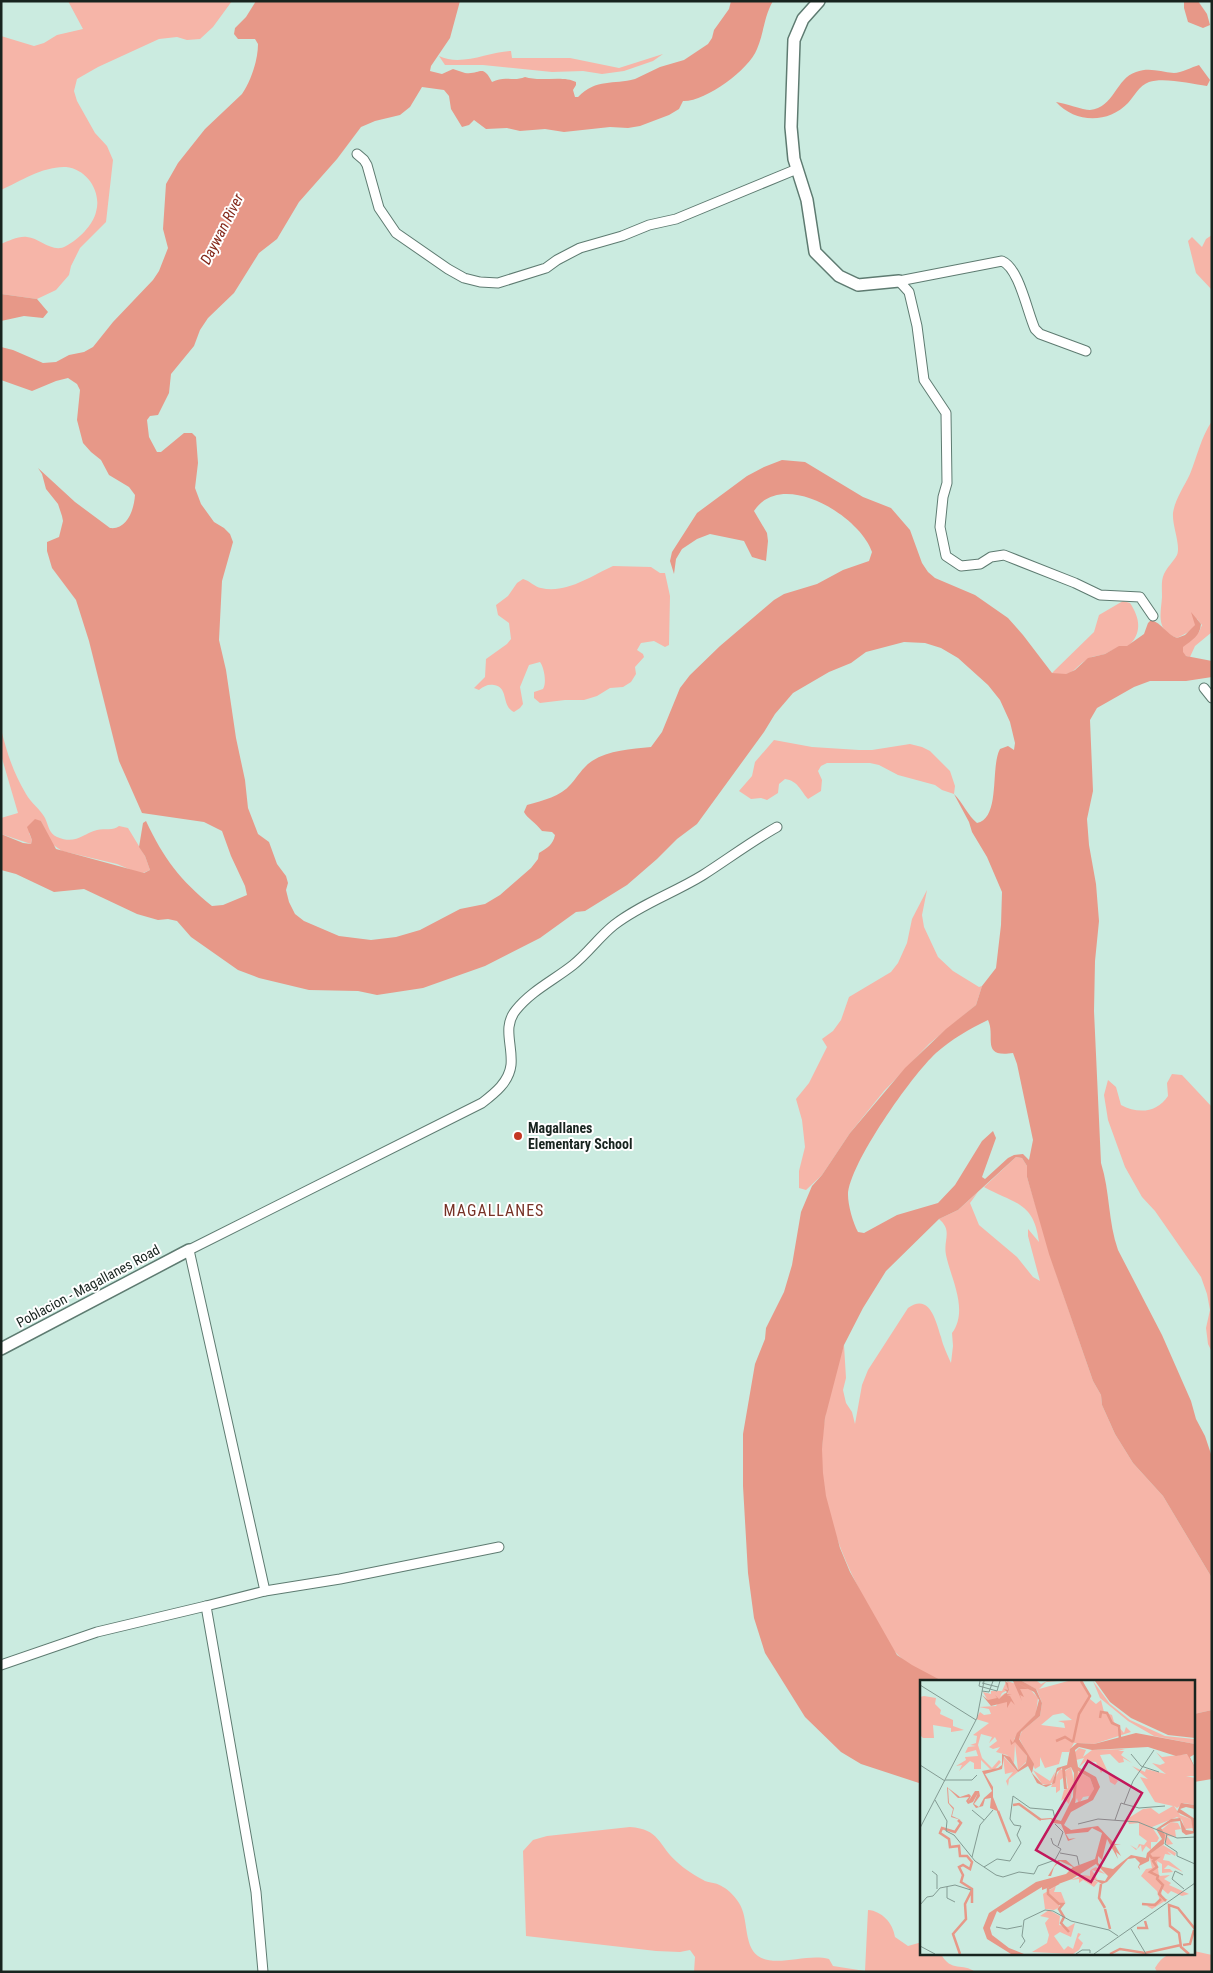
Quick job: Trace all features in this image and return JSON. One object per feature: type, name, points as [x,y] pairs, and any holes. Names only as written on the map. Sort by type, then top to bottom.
[{"type":"street","points":[[818,1],[803,19],[794,40],[791,127],[794,160],[807,200],[815,252],[839,276],[858,284],[899,281],[1002,262],[1008,264],[1014,272],[1034,329],[1040,334],[1086,351]]},
{"type":"street","points":[[357,154],[367,165],[379,208],[396,233],[448,270],[464,278],[480,282],[498,283],[546,268],[580,248],[622,236],[649,225],[676,219],[712,202],[797,169]]},
{"type":"street","points":[[899,281],[909,292],[917,326],[924,380],[946,413],[947,483],[943,497],[940,527],[946,556],[961,566],[980,564],[991,557],[1004,555],[1075,583],[1100,596],[1140,597],[1153,616]]},
{"type":"street","points":[[1204,688],[1212,698]]},
{"type":"street","points":[[265,1591],[189,1250],[482,1103],[500,1089],[507,1077],[511,1065],[508,1034],[509,1020],[515,1010],[572,965],[613,926],[638,908],[703,875],[777,827]]},
{"type":"street","name":"Poblacion - Magallanes Road","points":[[1,1349],[189,1250]]},
{"type":"street","points":[[1,1665],[96,1632],[265,1591],[340,1579],[499,1546]]},
{"type":"street","points":[[206,1606],[256,1892],[263,1972]]},
{"type":"shaded area","points":[[68,1],[232,1],[213,27],[200,39],[187,40],[177,37],[159,39],[98,67],[77,79],[74,91],[77,101],[95,133],[107,146],[113,160],[106,222],[80,248],[71,266],[69,275],[56,290],[37,299],[1,294],[1,244],[17,238],[27,237],[51,247],[61,248],[71,243],[84,232],[92,222],[96,212],[97,197],[91,183],[80,172],[66,167],[57,167],[32,175],[1,190],[1,36],[34,46],[44,43],[57,35],[83,29]]},
{"type":"shaded area","points":[[511,51],[512,58],[570,58],[619,68],[663,54],[653,61],[624,71],[602,74],[583,71],[552,72],[483,65],[445,65],[439,56],[447,59],[465,60]]},
{"type":"shaded area","points":[[1212,235],[1212,290],[1196,273],[1188,241],[1192,237],[1202,247],[1206,239]]},
{"type":"shaded area","points":[[1212,421],[1212,632],[1195,646],[1190,657],[1183,655],[1180,644],[1199,632],[1202,625],[1197,619],[1193,629],[1177,638],[1165,631],[1161,621],[1162,582],[1165,571],[1176,557],[1178,551],[1173,518],[1174,508]]},
{"type":"shaded area","points":[[613,566],[651,567],[660,573],[665,573],[670,596],[669,645],[665,647],[654,641],[641,643],[637,650],[644,657],[635,667],[636,674],[631,682],[623,687],[610,688],[597,696],[584,700],[540,703],[534,698],[534,692],[543,689],[545,683],[543,667],[540,662],[529,665],[520,687],[523,704],[514,712],[508,706],[502,689],[499,686],[488,685],[479,690],[474,688],[485,677],[486,659],[511,639],[509,623],[498,615],[496,605],[508,596],[517,583],[523,579],[541,588],[560,588],[578,583]]},
{"type":"shaded area","points":[[1123,601],[1130,603],[1138,620],[1138,631],[1132,642],[1127,647],[1118,648],[1092,657],[1070,673],[1052,673],[1094,632],[1099,615]]},
{"type":"shaded area","points":[[1,729],[17,778],[28,797],[45,818],[52,834],[69,840],[97,830],[112,829],[119,826],[128,828],[145,856],[150,870],[143,873],[136,872],[117,864],[62,851],[52,844],[41,821],[29,833],[32,840],[31,844],[1,834],[1,818],[18,813],[1,755]]},
{"type":"shaded area","points":[[774,740],[812,747],[859,750],[872,750],[910,744],[922,747],[930,751],[950,771],[955,786],[954,794],[942,790],[935,785],[898,775],[879,765],[870,763],[827,763],[821,766],[818,771],[822,780],[821,791],[808,799],[796,784],[785,779],[779,784],[778,793],[767,800],[761,798],[751,799],[739,791],[752,776],[755,762]]},
{"type":"shaded area","points":[[927,890],[922,915],[924,927],[938,957],[953,971],[979,987],[982,986],[976,1005],[929,1044],[884,1091],[850,1133],[822,1175],[806,1190],[799,1188],[799,1171],[805,1147],[802,1120],[796,1099],[809,1083],[827,1047],[822,1039],[833,1031],[841,1020],[849,997],[891,972],[898,963],[907,943],[912,919]]},
{"type":"shaded area","points":[[1172,1074],[1182,1075],[1212,1107],[1212,1352],[1208,1344],[1206,1328],[1210,1310],[1201,1277],[1155,1211],[1142,1197],[1125,1167],[1108,1120],[1104,1095],[1108,1080],[1116,1087],[1121,1105],[1140,1111],[1153,1109],[1164,1102],[1168,1096],[1167,1083]]},
{"type":"shaded area","points":[[1016,1157],[1022,1158],[1027,1166],[1027,1177],[1057,1276],[1093,1381],[1101,1395],[1102,1405],[1115,1434],[1133,1463],[1163,1496],[1212,1578],[1212,1710],[1196,1714],[1196,1680],[939,1680],[908,1663],[891,1647],[854,1580],[830,1516],[822,1471],[824,1422],[829,1395],[844,1345],[846,1378],[843,1390],[855,1424],[862,1385],[868,1370],[908,1308],[916,1304],[922,1304],[931,1311],[951,1363],[952,1333],[957,1324],[959,1305],[945,1249],[947,1231],[939,1219],[958,1210],[978,1192],[970,1203],[979,1225],[1017,1257],[1033,1277],[1040,1281],[1028,1236],[1028,1229],[1039,1242],[1033,1219],[1028,1212],[1014,1201],[984,1187]]},
{"type":"shaded area","points":[[630,1827],[640,1828],[653,1834],[683,1867],[705,1881],[719,1885],[730,1892],[742,1909],[748,1938],[753,1951],[765,1959],[782,1961],[811,1958],[829,1959],[833,1966],[865,1971],[868,1910],[882,1915],[892,1927],[895,1937],[908,1946],[920,1943],[920,1956],[942,1956],[953,1965],[971,1969],[975,1972],[694,1972],[695,1957],[690,1950],[680,1952],[656,1951],[526,1936],[523,1851],[533,1840],[547,1836]]},
{"type":"shaded area","points":[[1196,1951],[1212,1955],[1212,1972],[1157,1972],[1155,1968],[1167,1956],[1196,1956]]},
{"type":"water","name":"Daywan River","points":[[256,1],[460,1],[450,38],[431,66],[430,71],[442,74],[453,69],[465,73],[483,71],[492,82],[501,79],[525,77],[571,80],[576,82],[573,90],[575,97],[578,97],[592,87],[605,83],[635,79],[660,67],[684,60],[708,44],[714,30],[729,9],[731,1],[773,1],[757,49],[736,75],[714,91],[692,100],[683,101],[679,109],[669,115],[640,126],[564,132],[545,129],[520,131],[507,128],[486,129],[474,120],[469,125],[462,127],[451,109],[449,96],[444,90],[422,87],[410,107],[400,115],[375,121],[361,127],[337,159],[299,202],[277,239],[259,253],[234,293],[208,318],[200,330],[194,346],[171,374],[169,393],[158,415],[150,416],[147,420],[149,437],[157,452],[161,452],[184,433],[192,433],[196,437],[198,463],[195,488],[201,504],[214,522],[230,534],[233,542],[222,581],[219,640],[245,780],[248,808],[258,834],[269,842],[277,864],[286,876],[288,883],[286,890],[289,902],[295,914],[304,921],[339,936],[371,940],[396,937],[420,930],[460,909],[485,904],[500,895],[531,868],[538,859],[539,853],[549,846],[555,835],[552,832],[542,831],[525,814],[527,805],[551,798],[562,792],[586,766],[599,757],[620,751],[651,747],[662,732],[680,688],[690,675],[720,646],[774,600],[784,594],[817,584],[843,570],[869,561],[872,552],[865,538],[837,512],[819,502],[800,496],[783,494],[767,499],[754,511],[767,533],[766,561],[752,557],[744,541],[710,534],[697,539],[682,549],[676,559],[674,574],[670,561],[672,552],[697,513],[747,476],[782,460],[805,462],[863,497],[891,508],[910,530],[922,563],[928,572],[935,578],[975,595],[1008,618],[1052,673],[1066,674],[1075,670],[1088,658],[1105,654],[1119,646],[1127,646],[1144,634],[1151,620],[1177,638],[1185,635],[1195,625],[1191,612],[1201,624],[1197,635],[1183,647],[1183,652],[1186,656],[1212,661],[1212,677],[1186,681],[1150,681],[1134,687],[1097,708],[1090,720],[1093,791],[1087,819],[1099,921],[1095,961],[1094,1011],[1101,1163],[1112,1229],[1118,1250],[1162,1335],[1191,1401],[1196,1419],[1205,1436],[1212,1457],[1212,1578],[1163,1496],[1133,1463],[1115,1434],[1102,1405],[1101,1395],[1093,1381],[1049,1254],[1027,1177],[1027,1166],[1022,1158],[1016,1157],[958,1210],[939,1219],[886,1271],[863,1308],[844,1345],[825,1418],[822,1449],[826,1496],[840,1548],[850,1572],[897,1655],[940,1680],[920,1680],[920,1783],[861,1764],[841,1752],[805,1717],[765,1653],[754,1618],[748,1573],[743,1486],[743,1434],[755,1364],[765,1339],[766,1328],[784,1292],[792,1265],[801,1212],[812,1186],[822,1175],[850,1133],[905,1068],[946,1029],[976,1005],[982,986],[996,968],[1001,925],[1002,892],[987,857],[972,832],[969,822],[954,794],[977,823],[984,819],[989,812],[992,802],[997,757],[1000,749],[1008,746],[1014,750],[1015,743],[1010,722],[1000,700],[988,685],[958,658],[941,648],[925,643],[904,642],[866,652],[851,663],[829,672],[793,693],[775,714],[697,824],[677,839],[627,885],[585,911],[576,912],[540,938],[485,966],[423,988],[377,995],[358,991],[309,990],[259,978],[238,970],[191,937],[177,921],[168,919],[158,920],[137,914],[84,889],[54,892],[16,874],[1,870],[1,834],[23,843],[31,844],[32,840],[27,827],[35,819],[41,821],[56,849],[144,873],[150,870],[145,856],[139,847],[143,823],[146,821],[166,858],[182,878],[212,906],[223,905],[247,895],[222,831],[204,822],[142,813],[119,761],[89,641],[76,600],[52,568],[47,551],[47,542],[59,537],[63,521],[58,504],[46,489],[42,474],[38,468],[75,502],[110,528],[121,526],[125,522],[131,513],[135,495],[129,487],[109,475],[101,460],[83,443],[77,420],[80,390],[77,384],[68,378],[32,391],[1,380],[1,347],[43,363],[56,362],[69,355],[84,352],[93,347],[159,271],[168,248],[163,229],[166,184],[178,163],[205,129],[242,94],[253,70],[258,44],[255,39],[238,39],[234,34],[235,28],[246,17]],"holes":[[[988,1020],[991,1045],[996,1052],[1003,1054],[1013,1053],[1017,1064],[1033,1140],[1029,1160],[1023,1154],[1014,1155],[1008,1158],[985,1179],[982,1177],[996,1138],[993,1131],[982,1141],[955,1185],[938,1203],[897,1215],[864,1233],[858,1232],[848,1199],[851,1181],[870,1142],[898,1099],[936,1053],[948,1043]]]},
{"type":"water","points":[[1184,1],[1198,1],[1207,14],[1210,25],[1203,28],[1188,22],[1184,8]]},
{"type":"water","points":[[1199,65],[1210,80],[1207,86],[1170,81],[1149,82],[1140,88],[1120,110],[1111,115],[1092,118],[1082,117],[1072,114],[1056,102],[1087,110],[1098,108],[1110,99],[1129,75],[1136,72],[1150,70],[1177,73]]},
{"type":"water","points":[[1,294],[37,299],[48,312],[43,318],[24,316],[1,321]]},
{"type":"water","points":[[1212,1710],[1212,1779],[1196,1782],[1196,1714]]},
{"type":"place","name":"Magallanes Elementary School","points":[[518,1136]]},
{"type":"district","name":"MAGALLANES","points":[[494,1210]]}]
